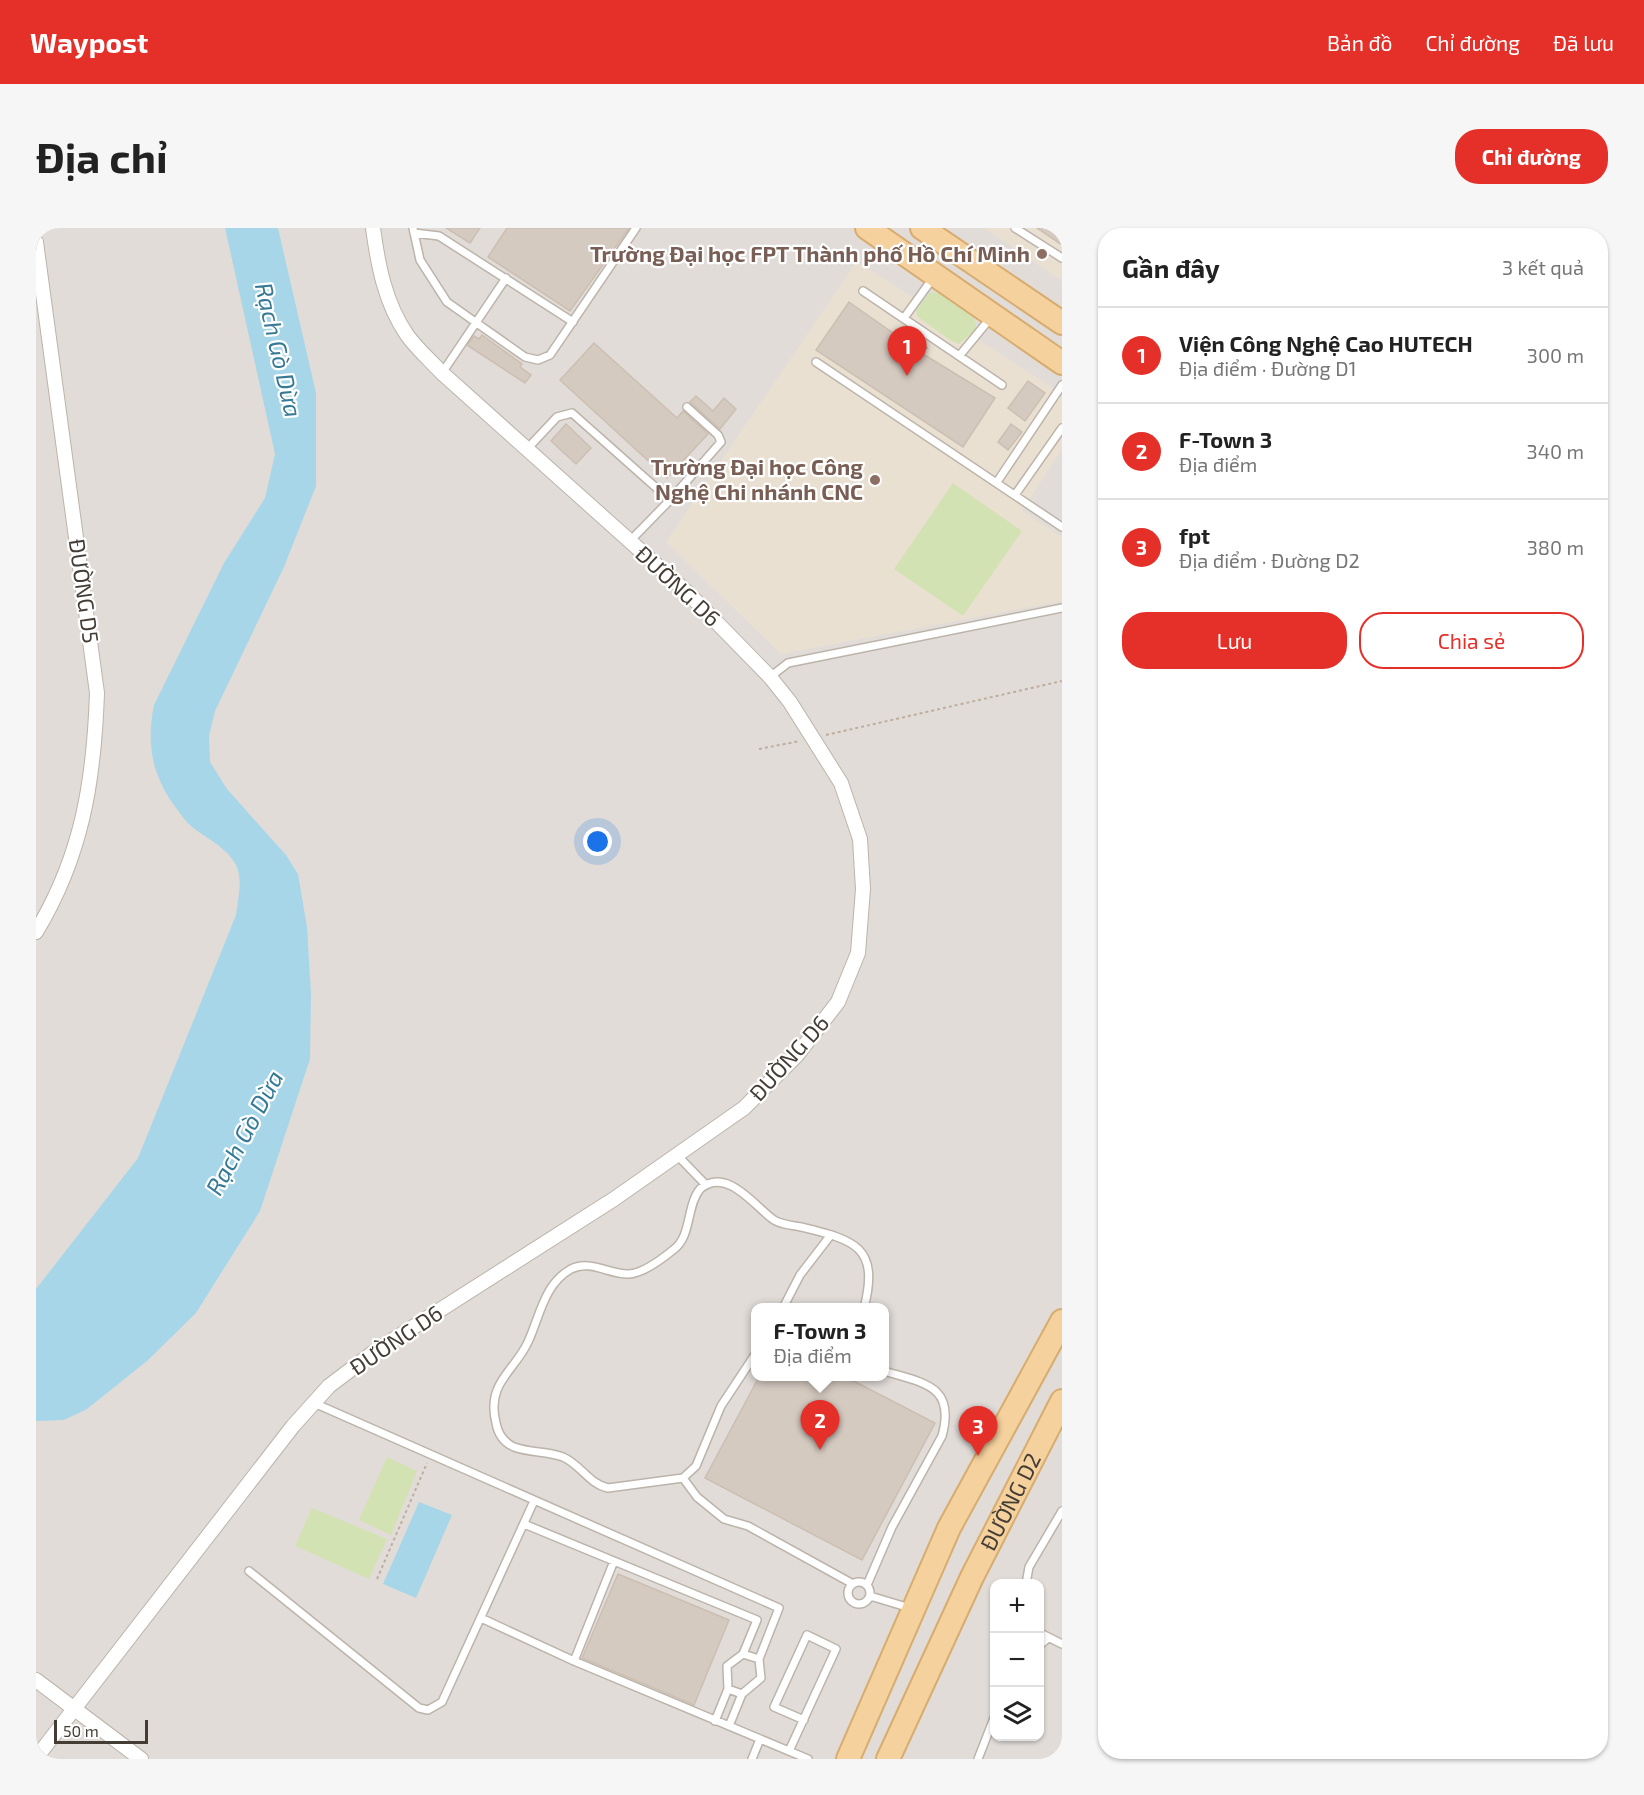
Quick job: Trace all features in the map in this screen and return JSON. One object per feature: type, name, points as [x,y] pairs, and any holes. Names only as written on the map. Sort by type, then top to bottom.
[{"type":"main road","points":[[867,228],[1060,362]]},
{"type":"main road","points":[[926,231],[951,234],[1062,311]]},
{"type":"main road","points":[[926,231],[1062,323]]},
{"type":"main road","points":[[943,279],[952,297],[1041,358],[1060,362]]},
{"type":"main road","name":"ĐƯỜNG D2","points":[[848,1759],[949,1528],[1062,1321]]},
{"type":"main road","name":"ĐƯỜNG D2","points":[[888,1759],[975,1571],[1062,1401]]},
{"type":"main road","name":"ĐƯỜNG D2","points":[[975,1571],[986,1568],[990,1563],[1062,1424]]},
{"type":"main road","points":[[915,1610],[950,1624]]},
{"type":"main road","name":"ĐƯỜNG D2","points":[[900,1759],[919,1714],[918,1694]]},
{"type":"street","name":"ĐƯỜNG D6","points":[[36,1758],[293,1426],[329,1386],[375,1352],[614,1199],[744,1108],[797,1055],[838,1002],[858,953],[863,889],[860,839],[841,783],[815,738],[770,677],[689,594],[442,373],[408,336],[391,307],[383,282],[373,228]]},
{"type":"street","name":"ĐƯỜNG D5","points":[[36,242],[98,693],[95,749],[84,817],[60,887],[36,932]]},
{"type":"street","points":[[36,1680],[141,1759]]},
{"type":"lane","points":[[573,322],[439,236],[413,231],[420,260],[447,302],[525,357],[538,360],[550,355],[573,322],[636,228]]},
{"type":"lane","points":[[1015,228],[1062,258]]},
{"type":"lane","points":[[442,373],[506,278]]},
{"type":"lane","points":[[904,318],[943,279]]},
{"type":"lane","points":[[863,291],[1002,385]]},
{"type":"lane","points":[[960,355],[988,321]]},
{"type":"lane","points":[[816,362],[1062,527]]},
{"type":"lane","points":[[997,482],[1062,385]]},
{"type":"lane","points":[[630,541],[721,442],[718,435],[687,407]]},
{"type":"lane","points":[[527,449],[557,417],[573,413],[669,500]]},
{"type":"lane","points":[[1015,495],[1062,428]]},
{"type":"lane","points":[[770,677],[788,663],[1062,608]]},
{"type":"lane","points":[[677,1155],[706,1185]]},
{"type":"lane","points":[[751,1361],[721,1406],[696,1466],[683,1478],[623,1488],[602,1487],[566,1459],[518,1448],[503,1440],[497,1429],[493,1404],[499,1385],[528,1344],[542,1304],[561,1275],[578,1266],[630,1274],[661,1258],[679,1246],[696,1193],[706,1185],[724,1184],[738,1188],[774,1220],[853,1244],[865,1258],[870,1278],[865,1303]]},
{"type":"lane","points":[[786,1303],[800,1275],[830,1236]]},
{"type":"lane","points":[[870,1596],[867,1585],[892,1527],[942,1436],[946,1419],[944,1402],[938,1392],[919,1381],[889,1372]]},
{"type":"lane","points":[[314,1402],[779,1608],[759,1659],[761,1678],[742,1694],[729,1726]]},
{"type":"lane","points":[[683,1478],[697,1497],[724,1519],[748,1526],[853,1584],[860,1582],[867,1585]]},
{"type":"lane","points":[[249,1571],[303,1617],[422,1709],[434,1708],[442,1702],[534,1501]]},
{"type":"lane","points":[[1027,1579],[1029,1567],[1062,1512]]},
{"type":"lane","points":[[524,1524],[757,1620],[743,1654],[727,1665],[728,1689],[715,1720]]},
{"type":"lane","points":[[574,1661],[614,1561]]},
{"type":"lane","points":[[853,1584],[848,1593],[853,1603],[863,1604],[870,1596]]},
{"type":"lane","points":[[870,1596],[915,1610]]},
{"type":"lane","points":[[480,1618],[574,1661],[808,1759]]},
{"type":"lane","points":[[789,1751],[804,1720],[836,1649],[807,1635],[774,1707],[804,1720]]},
{"type":"lane","points":[[1044,1636],[1062,1644]]},
{"type":"lane","points":[[1044,1642],[1048,1638]]},
{"type":"lane","points":[[743,1654],[759,1659]]},
{"type":"lane","points":[[728,1689],[742,1694]]},
{"type":"lane","points":[[978,1759],[990,1728]]},
{"type":"lane","points":[[753,1759],[760,1739]]},
{"type":"path","points":[[759,748],[815,738],[1062,681]]},
{"type":"path","points":[[377,1579],[431,1455]]},
{"type":"shaded area","points":[[36,228],[1062,228],[1062,1759],[36,1759]]},
{"type":"shaded area","name":"Trường Đại học FPT Thành phố Hồ Chí Minh","points":[[984,228],[1062,228],[1062,281]]},
{"type":"shaded area","name":"Trường Đại học Công Nghệ Chi nhánh CNC","points":[[857,261],[1047,384],[1062,397],[1062,449],[1022,511],[1062,537],[1062,601],[781,654],[666,542]]},
{"type":"green space","points":[[930,292],[942,294],[974,317],[976,329],[959,344],[918,317],[916,311]]},
{"type":"green space","points":[[953,483],[1022,531],[963,616],[894,569]]},
{"type":"green space","points":[[387,1457],[417,1471],[391,1535],[359,1520]]},
{"type":"green space","points":[[312,1508],[387,1539],[369,1579],[295,1546]]},
{"type":"water","name":"Rạch Gò Dừa","points":[[225,228],[278,228],[316,393],[316,486],[284,567],[215,711],[209,736],[210,762],[227,789],[286,855],[298,874],[307,927],[311,994],[310,1059],[260,1211],[196,1313],[147,1361],[87,1409],[64,1420],[36,1421],[36,1289],[138,1158],[236,915],[240,883],[236,865],[227,853],[189,824],[176,808],[156,772],[151,746],[154,705],[224,563],[265,498],[275,454]]},
{"type":"water","points":[[419,1502],[452,1515],[416,1598],[383,1584]]},
{"type":"building","points":[[446,228],[480,228],[470,243]]},
{"type":"building","points":[[507,228],[629,228],[570,311],[488,257]]},
{"type":"building","points":[[1037,228],[1062,228],[1062,245]]},
{"type":"building","points":[[849,302],[923,354],[995,398],[963,447],[816,350]]},
{"type":"building","points":[[482,335],[522,364],[520,367],[531,375],[525,383],[467,345],[474,336],[479,339]]},
{"type":"building","points":[[594,343],[677,418],[683,411],[708,434],[667,478],[560,380]]},
{"type":"building","points":[[1028,381],[1045,393],[1025,421],[1008,408]]},
{"type":"building","points":[[696,396],[713,411],[724,398],[736,409],[720,429],[690,402]]},
{"type":"building","points":[[566,424],[591,448],[576,464],[551,441]]},
{"type":"building","points":[[1011,424],[1022,432],[1008,450],[998,442]]},
{"type":"building","points":[[757,1381],[854,1381],[935,1423],[862,1560],[705,1478]]},
{"type":"building","points":[[618,1574],[729,1620],[694,1705],[582,1658]]},
{"type":"place","name":"Trường Đại học FPT Thành phố Hồ Chí Minh","points":[[1042,254]]},
{"type":"place","name":"Viện Công Nghệ Cao HUTECH","points":[[907,376]]},
{"type":"place","name":"Trường Đại học Công Nghệ Chi nhánh CNC","points":[[875,480]]},
{"type":"place","name":"F-Town 3","points":[[820,1450]]},
{"type":"place","name":"fpt","points":[[978,1456]]}]
